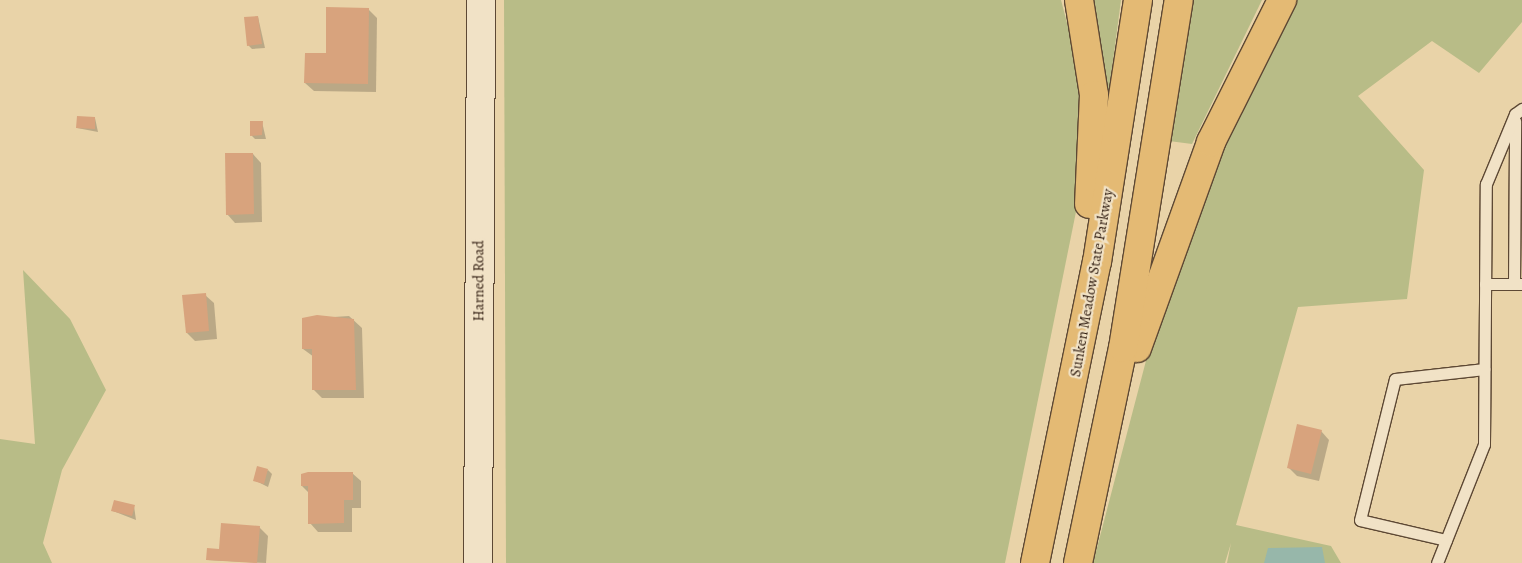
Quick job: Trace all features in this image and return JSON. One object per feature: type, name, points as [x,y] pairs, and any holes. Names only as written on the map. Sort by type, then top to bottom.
[{"type":"highway","points":[[1066,424],[1094,157],[1094,96],[1079,0]]},
{"type":"highway","name":"Sunken Meadow State Parkway","points":[[1035,563],[1066,424],[1098,262],[1138,0]]},
{"type":"highway","points":[[1078,563],[1106,435],[1179,0]]},
{"type":"highway","points":[[1106,435],[1211,142],[1282,0]]},
{"type":"main road","name":"Harned Road","points":[[478,563],[481,0]]},
{"type":"lane","points":[[1485,284],[1518,284],[1518,112]]},
{"type":"lane","points":[[1437,563],[1484,444],[1486,184],[1518,112]]},
{"type":"lane","points":[[1446,540],[1360,520],[1395,379],[1484,369]]},
{"type":"green space","points":[[504,0],[1061,0],[1079,69],[1084,138],[1081,187],[1005,563],[506,563]]},
{"type":"green space","points":[[1090,0],[1121,0],[1108,99],[1100,99]]},
{"type":"green space","points":[[1191,0],[1262,0],[1192,144],[1169,141]]},
{"type":"green space","points":[[1295,0],[1522,0],[1522,22],[1479,73],[1432,41],[1358,96],[1424,170],[1407,299],[1298,307],[1236,525],[1331,546],[1341,563],[1227,563],[1231,543],[1225,563],[1093,563],[1153,334],[1241,99]]},
{"type":"green space","points":[[23,270],[70,319],[106,390],[62,470],[43,543],[52,563],[0,563],[0,439],[35,444]]},
{"type":"shaded area","points":[[1322,547],[1325,563],[1264,563],[1268,548]]},
{"type":"building","points":[[326,7],[369,8],[368,84],[304,83],[305,53],[326,53]]},
{"type":"building","points":[[258,16],[262,44],[247,46],[244,17]]},
{"type":"building","points":[[77,116],[95,117],[95,129],[76,128]]},
{"type":"building","points":[[250,121],[263,121],[262,135],[250,136]]},
{"type":"building","points":[[225,153],[253,153],[254,214],[226,215]]},
{"type":"building","points":[[206,293],[209,331],[186,333],[182,295]]},
{"type":"building","points":[[317,315],[354,319],[356,390],[312,390],[312,349],[302,349],[302,318]]},
{"type":"building","points":[[1297,424],[1322,430],[1311,474],[1287,468]]},
{"type":"building","points":[[257,466],[268,469],[264,484],[253,481]]},
{"type":"building","points":[[308,472],[353,472],[353,500],[344,500],[344,523],[308,524],[308,486],[301,486],[301,474]]},
{"type":"building","points":[[114,500],[135,505],[132,516],[111,511]]},
{"type":"building","points":[[221,523],[260,526],[257,563],[206,560],[207,548],[219,549]]}]
